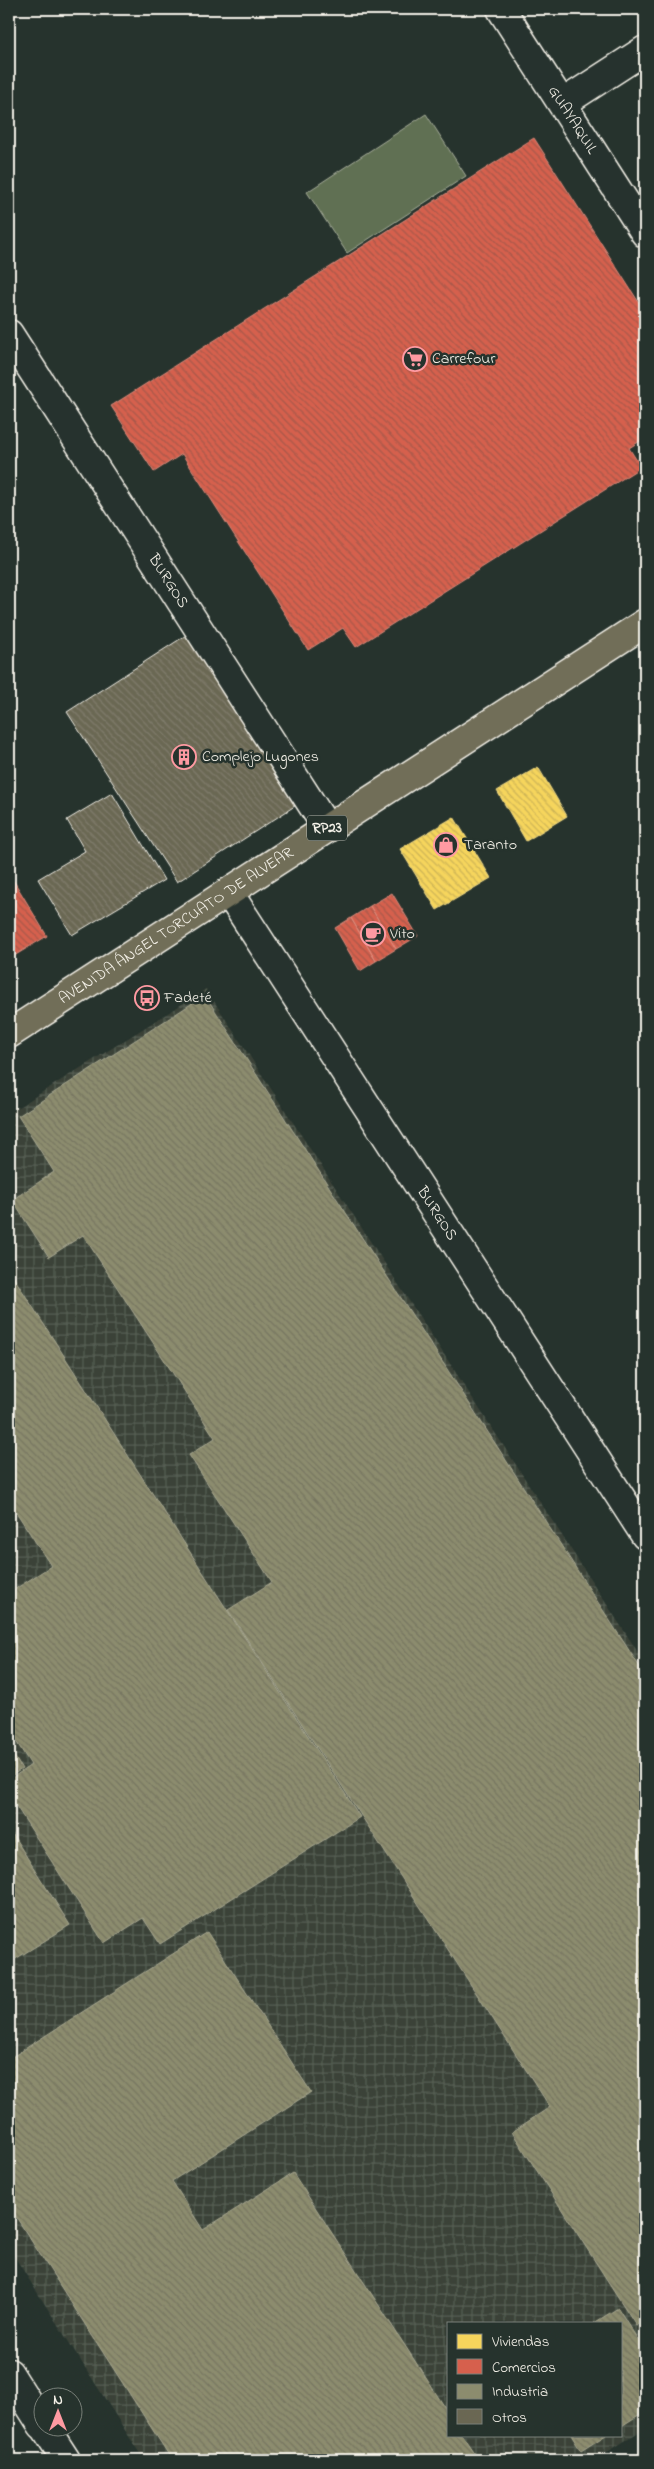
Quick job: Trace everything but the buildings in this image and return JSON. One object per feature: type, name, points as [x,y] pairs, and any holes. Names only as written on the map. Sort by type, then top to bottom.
[{"type":"main road","name":"AVENIDA ÁNGEL TORCUATO DE ALVEAR","points":[[9,1034],[645,623]]},
{"type":"street","name":"GUAYAQUIL","points":[[501,9],[645,233]]},
{"type":"street","points":[[563,103],[645,50]]},
{"type":"street","name":"BURGOS","points":[[9,334],[327,828]]},
{"type":"street","name":"BURGOS","points":[[229,893],[645,1535]]},
{"type":"street","points":[[9,2373],[32,2409]]},
{"type":"street","points":[[47,2436],[56,2457]]},
{"type":"shaded area","points":[[206,989],[645,1663],[645,2428],[595,2460],[144,2460],[9,2248],[9,1113]]},
{"type":"green space","points":[[426,114],[466,176],[347,253],[307,192]]},
{"type":"place","name":"Carrefour","points":[[415,359]]},
{"type":"place","name":"Complejo Lugones","points":[[184,757]]},
{"type":"place","name":"Taranto","points":[[446,845]]},
{"type":"place","name":"Vito","points":[[373,934]]},
{"type":"place","name":"Fadeté","points":[[147,998]]}]
